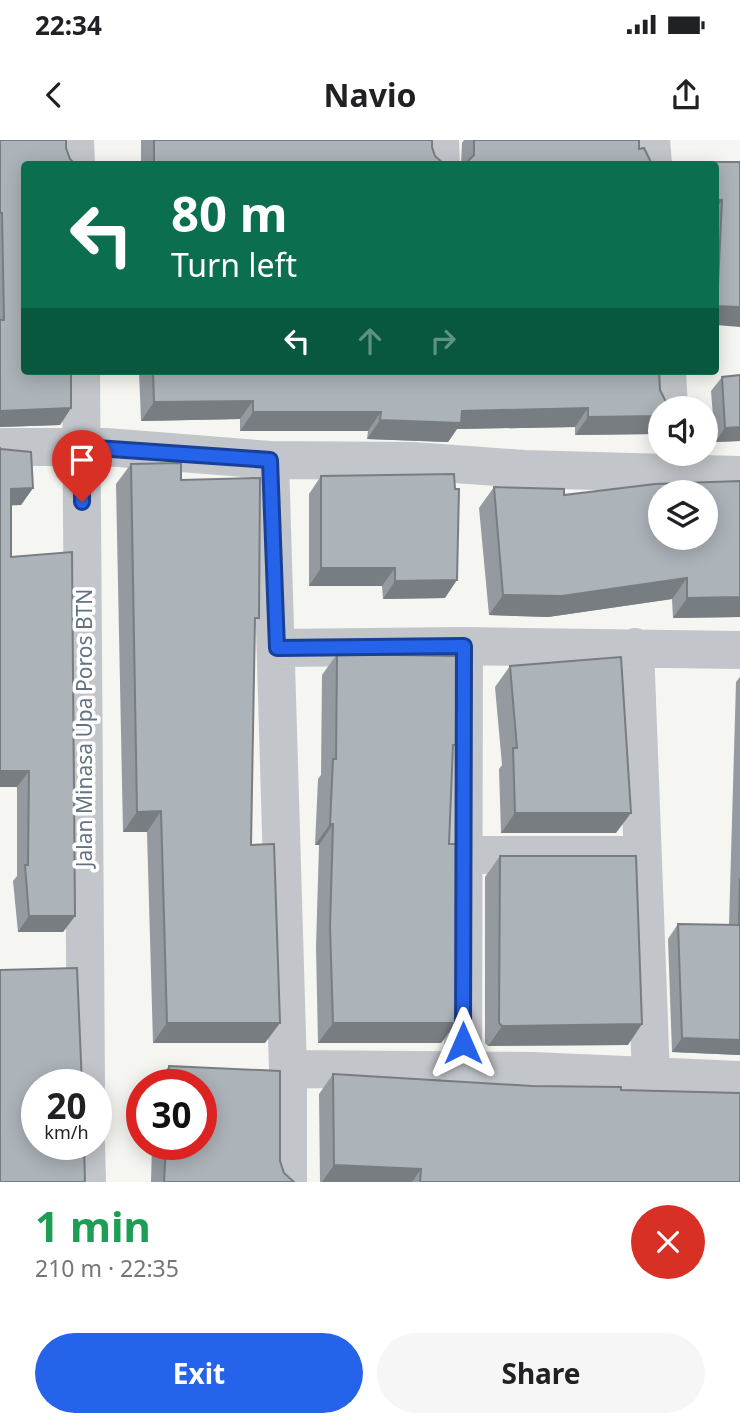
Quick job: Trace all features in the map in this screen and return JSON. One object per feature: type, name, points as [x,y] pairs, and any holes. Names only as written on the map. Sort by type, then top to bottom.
[{"type":"street","points":[[75,140],[76,161]]},
{"type":"street","points":[[440,140],[441,161]]},
{"type":"street","points":[[651,140],[653,161]]},
{"type":"street","name":"Jalan Minasa Upa Poros BTN","points":[[81,375],[82,447],[68,972],[83,1069]]},
{"type":"street","points":[[667,375],[668,396]]},
{"type":"street","points":[[0,447],[82,447],[270,460],[413,461],[524,469],[648,464]]},
{"type":"street","points":[[270,460],[288,1069],[288,1182]]},
{"type":"street","points":[[690,466],[740,475]]},
{"type":"street","points":[[277,648],[464,646],[740,650]]},
{"type":"street","points":[[463,1070],[464,646]]},
{"type":"street","points":[[635,647],[650,1076]]},
{"type":"street","points":[[464,855],[642,855]]},
{"type":"street","points":[[288,1069],[463,1070],[740,1080]]},
{"type":"street","points":[[86,1160],[87,1182]]},
{"type":"building","points":[[0,140],[66,140],[66,148],[72,161],[21,161],[21,375],[71,375],[71,408],[0,412],[0,320],[4,320]]},
{"type":"building","points":[[154,140],[432,140],[435,156],[441,161],[154,161]]},
{"type":"building","points":[[474,140],[639,140],[639,149],[644,148],[650,161],[468,161],[474,155]]},
{"type":"building","points":[[719,162],[740,162],[740,307],[719,306],[722,200],[719,200]]},
{"type":"building","points":[[153,375],[659,375],[663,396],[648,396],[648,416],[588,417],[588,408],[462,411],[461,423],[380,420],[381,412],[253,412],[253,401],[154,402]]},
{"type":"building","points":[[740,375],[740,427],[725,428],[722,377]]},
{"type":"building","points":[[0,448],[31,452],[33,488],[11,489],[11,557],[72,552],[75,916],[29,916],[25,865],[28,865],[29,771],[0,771]]},
{"type":"building","points":[[181,463],[181,480],[260,478],[259,618],[255,618],[251,845],[274,844],[280,1023],[167,1023],[161,811],[137,812],[131,464]]},
{"type":"building","points":[[454,474],[455,489],[459,489],[457,580],[395,581],[395,568],[321,568],[321,476]]},
{"type":"building","points":[[740,481],[740,597],[687,598],[687,578],[562,596],[503,595],[494,487],[564,489],[564,495],[648,485],[648,550],[718,550],[718,482]]},
{"type":"building","points":[[337,654],[456,656],[456,745],[453,745],[449,844],[456,844],[456,1023],[333,1023],[330,927],[333,824],[330,824],[333,759],[336,759]]},
{"type":"building","points":[[621,657],[631,813],[515,813],[513,748],[517,748],[510,666]]},
{"type":"building","points":[[500,856],[636,856],[642,1024],[502,1026],[499,1023]]},
{"type":"building","points":[[740,878],[740,1040],[682,1038],[678,924],[739,925]]},
{"type":"building","points":[[77,968],[81,1069],[21,1069],[21,1160],[84,1160],[85,1182],[0,1182],[0,970]]},
{"type":"building","points":[[169,1066],[280,1071],[280,1161],[284,1173],[294,1182],[164,1182],[165,1160],[217,1160],[217,1069],[169,1069]]},
{"type":"building","points":[[333,1074],[532,1086],[740,1093],[740,1182],[420,1182],[421,1169],[334,1165]]},
{"type":"route","points":[[82,502],[82,447],[270,460],[277,648],[464,646],[463,1043]]}]
